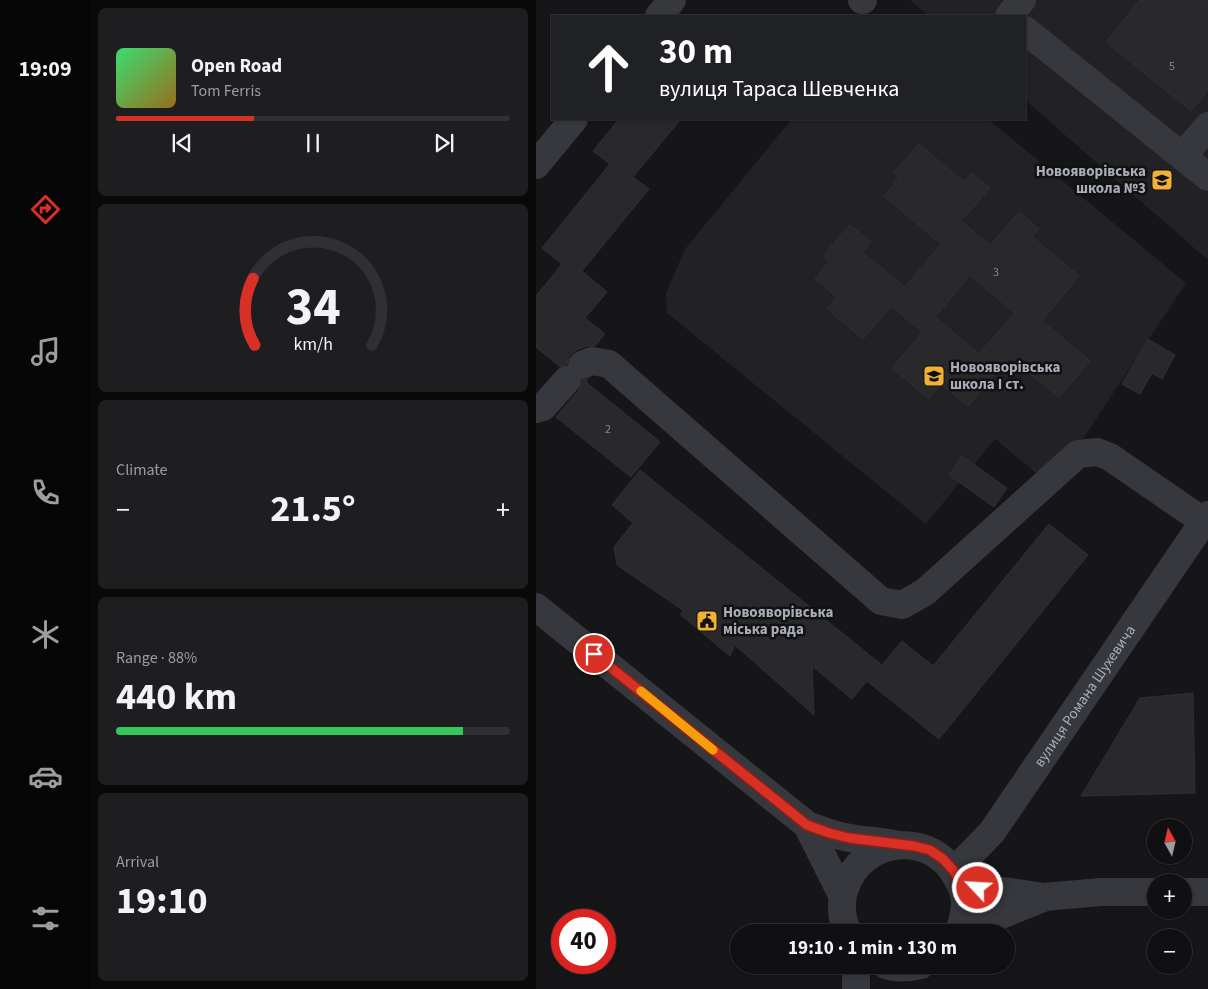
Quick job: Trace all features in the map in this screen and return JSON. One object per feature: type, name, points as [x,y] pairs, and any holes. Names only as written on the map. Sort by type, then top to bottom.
[{"type":"street","points":[[660,15],[672,0]]},
{"type":"street","points":[[1010,15],[1022,0]]},
{"type":"street","points":[[1026,31],[1208,176]]},
{"type":"street","points":[[536,165],[573,120]]},
{"type":"street","points":[[1183,156],[1208,126]]},
{"type":"street","points":[[536,409],[543,407],[574,372],[592,361],[609,364],[881,601],[902,605],[925,592],[1078,454],[1097,452],[1110,457],[1202,531]]},
{"type":"street","name":"вулиця Романа Шухевича","points":[[958,878],[1202,531]]},
{"type":"street","points":[[536,607],[807,825],[849,838],[914,846],[930,850],[943,859],[958,878],[965,901],[962,924]]},
{"type":"street","points":[[807,825],[842,895]]},
{"type":"street","points":[[846,924],[842,911],[842,895],[847,880],[856,866],[868,855],[882,848],[898,845]]},
{"type":"street","points":[[958,878],[1044,897]]},
{"type":"street","points":[[978,924],[1044,897],[1101,892],[1147,892]]},
{"type":"street","points":[[1192,892],[1208,892]]},
{"type":"street","points":[[856,974],[856,989]]},
{"type":"street","points":[[904,989],[915,974]]},
{"type":"shaded area","name":"Новояворівська школа №3","points":[[910,0],[1208,0],[1208,260],[1026,101],[1026,15],[928,15]]},
{"type":"shaded area","name":"Новояворівська школа І ст.","points":[[791,120],[989,120],[1186,283],[1065,466],[1036,473],[995,439],[926,524],[667,313],[666,293],[685,249]]},
{"type":"building","points":[[1140,0],[1208,0],[1208,90],[1191,111],[1106,42]]},
{"type":"building","points":[[618,120],[680,120],[633,177],[649,189],[582,271],[607,292],[585,318],[605,334],[595,346],[587,346],[576,350],[569,356],[567,365],[560,367],[536,347],[536,296],[562,264],[542,248],[610,164],[593,151]]},
{"type":"building","points":[[919,144],[964,182],[971,173],[990,188],[961,221],[990,245],[1019,212],[1039,229],[1032,237],[1079,276],[1042,321],[1090,361],[1059,397],[1010,357],[968,406],[941,384],[929,399],[892,368],[923,332],[891,306],[863,339],[827,309],[837,297],[815,279],[829,261],[823,256],[850,225],[871,242],[862,252],[905,287],[941,244],[884,196],[899,178],[894,173]],"holes":[[[970,275],[1015,313],[979,354],[935,317]]]},
{"type":"building","points":[[1148,339],[1175,355],[1162,379],[1152,373],[1140,394],[1122,384]]},
{"type":"building","points":[[588,379],[586,382],[660,442],[631,477],[556,417],[579,390],[582,380]]},
{"type":"building","points":[[962,456],[1007,488],[994,507],[949,475]]},
{"type":"building","points":[[640,470],[882,665],[902,641],[933,666],[1049,524],[1088,555],[939,739],[867,681],[852,699],[812,666],[814,715],[735,645],[730,656],[680,614],[684,611],[617,565],[614,547],[633,523],[612,505]]},
{"type":"building","points":[[1193,693],[1195,793],[1081,796],[1140,698]]},
{"type":"slow traffic","points":[[641,691],[713,750]]},
{"type":"place","name":"Новояворівська школа №3","points":[[1162,180]]},
{"type":"place","name":"Новояворівська школа І ст.","points":[[934,376]]},
{"type":"place","name":"Новояворівська міська рада","points":[[707,621]]},
{"type":"route","points":[[594,654],[807,825],[849,838],[914,846],[930,850],[943,859],[954,871],[961,885],[978,888]]}]
